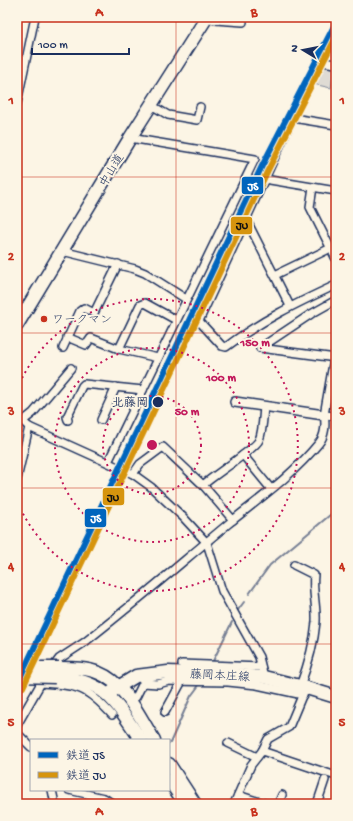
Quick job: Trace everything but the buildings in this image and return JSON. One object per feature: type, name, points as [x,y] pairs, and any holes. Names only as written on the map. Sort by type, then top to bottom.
[{"type":"main road","name":"中山道","points":[[17,324],[130,138],[206,17]]},
{"type":"main road","points":[[17,668],[57,672],[101,688],[119,707],[140,739]]},
{"type":"main road","points":[[17,676],[91,670],[108,678],[118,686],[153,739]]},
{"type":"main road","name":"藤岡本庄線","points":[[108,695],[118,686],[136,676],[146,674],[223,674],[263,672],[303,689],[336,697]]},
{"type":"main road","points":[[170,766],[195,804]]},
{"type":"main road","points":[[170,782],[185,804]]},
{"type":"street","points":[[17,103],[35,17]]},
{"type":"street","points":[[206,17],[243,22]]},
{"type":"street","points":[[336,35],[293,118],[199,321],[222,346],[226,347],[245,333],[290,306],[336,285]]},
{"type":"street","points":[[321,62],[336,64]]},
{"type":"street","points":[[151,105],[168,115],[197,120],[200,107]]},
{"type":"street","points":[[293,118],[336,125]]},
{"type":"street","points":[[108,462],[255,159],[130,138]]},
{"type":"street","points":[[264,179],[336,191]]},
{"type":"street","points":[[313,187],[310,207],[336,259]]},
{"type":"street","points":[[246,219],[290,306]]},
{"type":"street","points":[[275,275],[331,248]]},
{"type":"street","points":[[62,251],[118,264],[145,273],[186,299]]},
{"type":"street","points":[[63,348],[80,311],[84,308],[94,313],[118,264]]},
{"type":"street","points":[[17,725],[41,683],[64,655],[85,642],[272,489],[286,477],[320,442],[324,433],[326,422],[324,415],[335,358],[260,348],[311,314],[336,300]]},
{"type":"street","points":[[120,349],[140,305],[145,303],[176,320]]},
{"type":"street","points":[[67,337],[86,346],[91,338],[120,349],[158,358]]},
{"type":"street","points":[[72,368],[33,413],[20,418],[29,427],[133,474],[151,487],[184,517],[207,543],[222,591],[259,657],[263,672],[182,664]]},
{"type":"street","points":[[68,420],[67,417],[84,384],[143,390]]},
{"type":"street","points":[[101,420],[116,387]]},
{"type":"street","points":[[235,402],[336,416]]},
{"type":"street","points":[[203,485],[254,447],[259,440],[264,406]]},
{"type":"street","points":[[17,479],[29,427]]},
{"type":"street","points":[[133,474],[140,464],[163,447],[203,485],[233,520]]},
{"type":"street","points":[[243,455],[272,489]]},
{"type":"street","points":[[234,804],[251,765],[268,739],[289,727],[303,689],[313,644],[316,621],[313,588],[314,575],[294,565]]},
{"type":"street","points":[[136,697],[143,683],[158,684],[169,680],[303,689]]},
{"type":"street","points":[[165,712],[182,681]]},
{"type":"street","points":[[41,683],[62,684],[81,688],[96,697],[112,714]]},
{"type":"street","points":[[17,733],[30,746]]},
{"type":"street","points":[[228,743],[259,754],[336,776]]},
{"type":"street","points":[[318,804],[325,780]]},
{"type":"street","points":[[52,791],[55,804]]},
{"type":"street","points":[[73,791],[104,798],[113,804]]},
{"type":"street","points":[[238,795],[266,804]]},
{"type":"street","points":[[278,804],[282,795]]},
{"type":"shaded area","points":[[326,65],[334,67],[331,88],[313,84],[321,67]]},
{"type":"waterway","points":[[249,594],[270,565],[336,510]]},
{"type":"waterway","points":[[238,610],[244,602]]},
{"type":"waterway","points":[[213,661],[232,622]]},
{"type":"waterway","points":[[170,743],[191,696],[200,684]]},
{"type":"rail line","name":"JS","points":[[17,684],[262,166],[336,22]]},
{"type":"rail line","name":"JU","points":[[23,687],[268,170],[336,37]]},
{"type":"place","name":"ワークマン","points":[[44,319]]},
{"type":"place","name":"北藤岡","points":[[158,402]]}]
